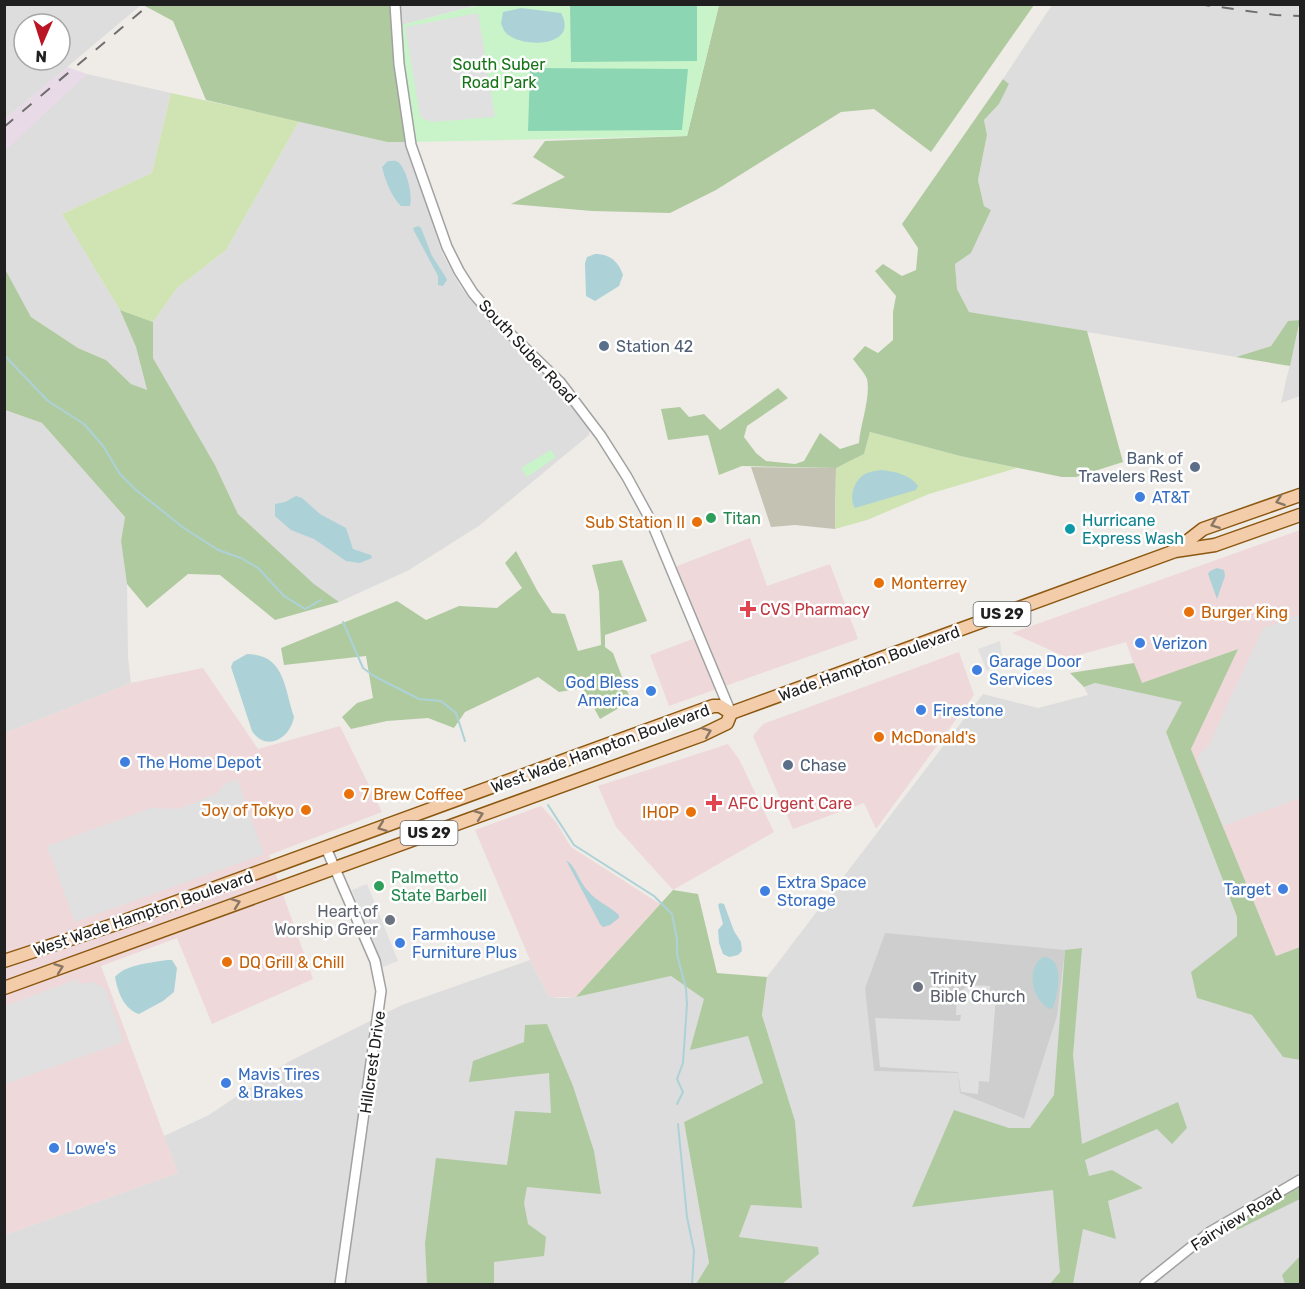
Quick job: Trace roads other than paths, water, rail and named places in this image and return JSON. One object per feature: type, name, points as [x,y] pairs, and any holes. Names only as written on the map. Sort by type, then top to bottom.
[{"type":"main road","name":"Wade Hampton Boulevard","points":[[1175,551],[1203,529],[1300,495]]},
{"type":"main road","name":"Wade Hampton Boulevard","points":[[731,713],[1175,551],[1215,545],[1300,515]]},
{"type":"main road","name":"West Wade Hampton Boulevard","points":[[4,961],[119,923],[713,706],[720,706],[731,713],[727,723],[702,735],[4,988]]},
{"type":"street","name":"South Suber Road","points":[[395,4],[399,64],[411,146],[447,247],[473,293],[495,319],[560,382],[580,406],[627,477],[651,521],[731,713]]},
{"type":"street","name":"Hillcrest Drive","points":[[327,848],[375,961],[381,991],[340,1284]]},
{"type":"street","name":"Fairview Road","points":[[1145,1284],[1210,1232],[1300,1180]]},
{"type":"water","points":[[521,8],[561,13],[565,24],[563,33],[546,42],[535,43],[513,38],[505,32],[501,24],[503,12]]},
{"type":"water","points":[[388,161],[398,162],[407,176],[410,206],[401,206],[389,188],[382,167]]},
{"type":"water","points":[[418,226],[421,228],[432,256],[447,280],[443,286],[438,285],[438,276],[414,231],[413,228]]},
{"type":"water","points":[[595,254],[613,259],[623,275],[619,286],[595,301],[586,296],[585,263],[587,257]]},
{"type":"water","points":[[881,470],[906,476],[918,486],[916,490],[855,508],[852,496],[856,483],[862,476]]},
{"type":"water","points":[[296,496],[302,498],[320,514],[346,528],[353,549],[371,555],[372,558],[360,563],[346,561],[314,539],[291,530],[275,516],[275,504]]},
{"type":"water","points":[[1217,568],[1224,570],[1225,576],[1217,599],[1208,574]]},
{"type":"water","points":[[247,654],[269,660],[276,666],[285,684],[294,717],[288,731],[277,740],[264,741],[252,731],[231,667],[233,662]]},
{"type":"water","points":[[566,860],[591,895],[619,915],[619,918],[610,925],[603,927],[600,924]]},
{"type":"water","points":[[724,904],[734,931],[741,942],[742,951],[738,955],[729,957],[723,954],[719,943],[718,930],[723,924],[718,905]]},
{"type":"water","points":[[1043,957],[1055,963],[1058,970],[1057,994],[1053,1008],[1050,1009],[1039,999],[1033,984],[1034,969]]},
{"type":"water","points":[[172,960],[177,968],[174,992],[139,1014],[134,1012],[122,1000],[115,977],[132,967]]},
{"type":"waterway","points":[[4,355],[48,401],[84,424],[103,446],[120,474],[136,490],[184,528],[218,550],[241,558],[258,568],[284,596],[305,609],[321,600]]},
{"type":"waterway","points":[[343,622],[363,668],[419,699],[441,701],[456,713],[465,741]]},
{"type":"waterway","points":[[548,805],[574,845],[654,896],[672,914],[687,1004],[683,1063],[677,1079],[683,1092],[677,1104]]},
{"type":"waterway","points":[[678,1124],[687,1217],[694,1251],[692,1284]]},
{"type":"railway","points":[[4,127],[150,4]]},
{"type":"railway","points":[[1198,4],[1276,15],[1300,16]]},
{"type":"place","name":"Station 42","points":[[604,346]]},
{"type":"place","name":"Bank of Travelers Rest","points":[[1195,467]]},
{"type":"place","name":"AT&T","points":[[1140,497]]},
{"type":"place","name":"Titan","points":[[711,518]]},
{"type":"place","name":"Sub Station II","points":[[697,522]]},
{"type":"place","name":"Hurricane Express Wash","points":[[1070,529]]},
{"type":"place","name":"Monterrey","points":[[879,583]]},
{"type":"place","name":"CVS Pharmacy","points":[[748,609]]},
{"type":"place","name":"Burger King","points":[[1189,612]]},
{"type":"place","name":"Verizon","points":[[1140,643]]},
{"type":"place","name":"Garage Door Services","points":[[977,670]]},
{"type":"place","name":"God Bless America","points":[[651,691]]},
{"type":"place","name":"Firestone","points":[[921,710]]},
{"type":"place","name":"McDonald's","points":[[879,737]]},
{"type":"place","name":"The Home Depot","points":[[125,762]]},
{"type":"place","name":"Chase","points":[[788,765]]},
{"type":"place","name":"7 Brew Coffee","points":[[349,794]]},
{"type":"place","name":"AFC Urgent Care","points":[[714,803]]},
{"type":"place","name":"Joy of Tokyo","points":[[306,810]]},
{"type":"place","name":"IHOP","points":[[691,812]]},
{"type":"place","name":"Palmetto State Barbell","points":[[379,886]]},
{"type":"place","name":"Target","points":[[1283,889]]},
{"type":"place","name":"Extra Space Storage","points":[[765,891]]},
{"type":"place","name":"Heart of Worship Greer","points":[[390,920]]},
{"type":"place","name":"Farmhouse Furniture Plus","points":[[400,943]]},
{"type":"place","name":"DQ Grill & Chill","points":[[227,962]]},
{"type":"place","name":"Trinity Bible Church","points":[[918,987]]},
{"type":"place","name":"Mavis Tires & Brakes","points":[[226,1083]]},
{"type":"place","name":"Lowe's","points":[[54,1148]]},
{"type":"park label","name":"South Suber Road Park","points":[[499,73]]}]
